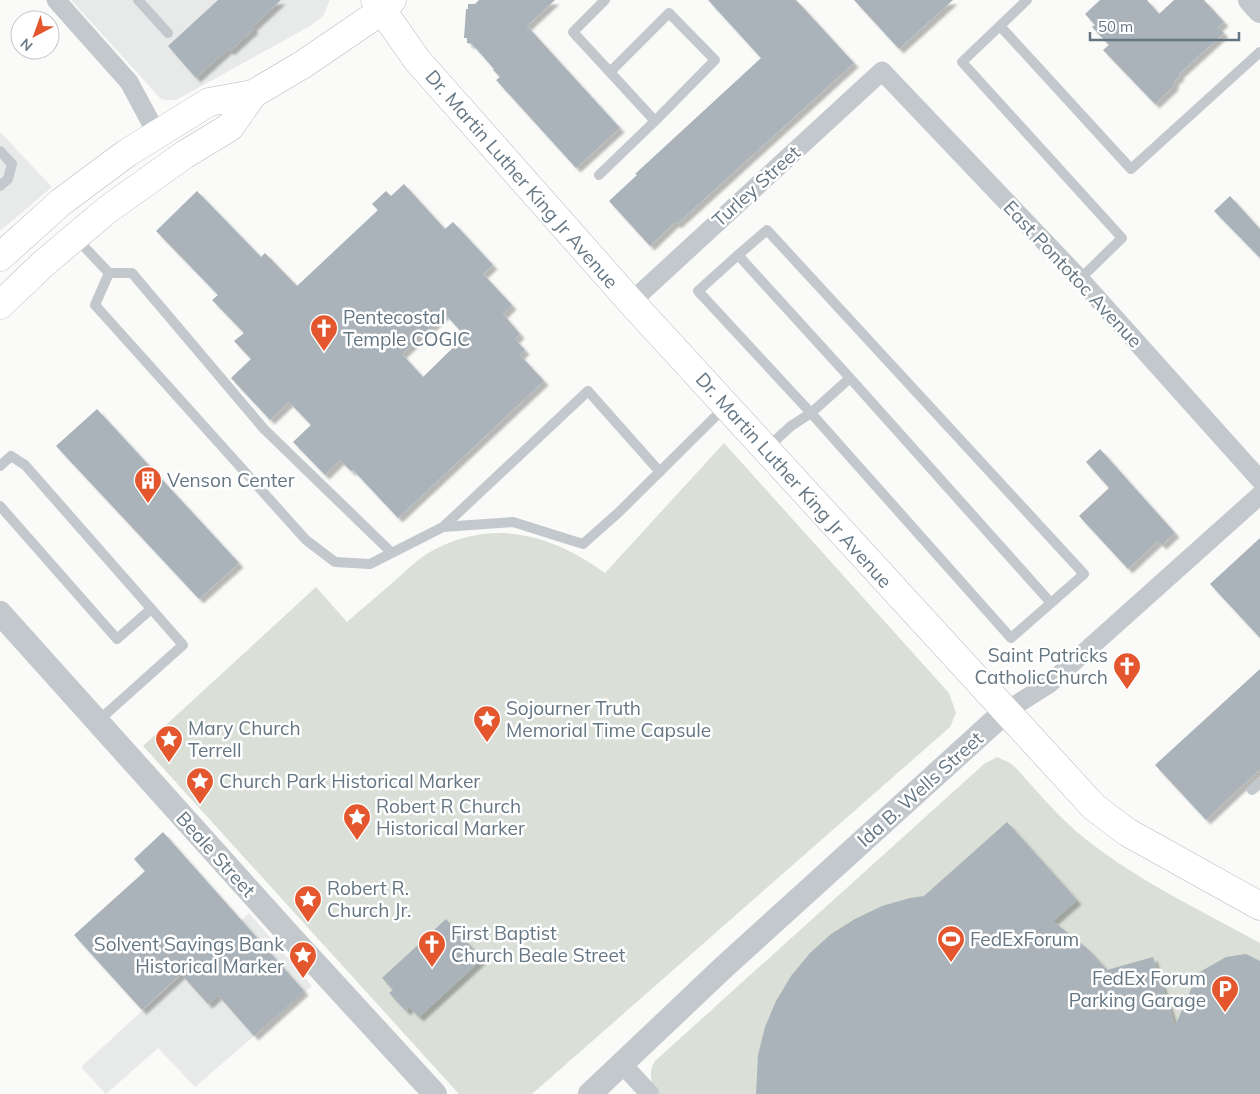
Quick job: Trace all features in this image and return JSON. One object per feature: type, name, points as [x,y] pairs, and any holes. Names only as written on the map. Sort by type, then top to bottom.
[{"type":"main road","points":[[0,257],[61,202],[157,134],[209,102],[253,94],[302,65],[383,3]]},
{"type":"main road","name":"Dr. Martin Luther King Jr Avenue","points":[[383,3],[417,60],[630,302],[1094,807],[1127,832],[1260,906]]},
{"type":"main road","points":[[0,305],[75,236],[139,186],[184,155],[230,127],[253,94]]},
{"type":"street","points":[[1250,0],[1260,11]]},
{"type":"street","points":[[61,2],[128,82],[157,134]]},
{"type":"street","name":"Turley Street","points":[[630,302],[882,71]]},
{"type":"street","name":"East Pontotoc Avenue","points":[[882,71],[1080,279],[1260,480]]},
{"type":"street","name":"Ida B. Wells Street","points":[[590,1094],[621,1063],[1006,711],[1049,684],[1260,495]]},
{"type":"street","name":"Beale Street","points":[[0,613],[284,930],[418,1084],[435,1094]]},
{"type":"street","points":[[621,1063],[650,1094]]},
{"type":"lane","points":[[138,0],[168,33]]},
{"type":"lane","points":[[605,0],[573,32],[655,121]]},
{"type":"lane","points":[[1026,0],[962,62],[1122,238],[1080,279]]},
{"type":"lane","points":[[599,175],[715,60],[669,13],[610,72]]},
{"type":"lane","points":[[1000,26],[1131,170],[1260,52]]},
{"type":"lane","points":[[0,151],[12,164],[8,180],[0,186]]},
{"type":"lane","points":[[767,230],[1084,574],[1011,638],[811,413],[698,291],[767,230]]},
{"type":"lane","points":[[75,236],[109,273],[132,273],[264,429],[392,553]]},
{"type":"lane","points":[[738,255],[1051,603]]},
{"type":"lane","points":[[109,273],[95,305],[306,540],[335,562],[370,564],[443,527],[588,391],[660,472]]},
{"type":"lane","points":[[766,449],[791,426],[811,413],[850,378]]},
{"type":"lane","points":[[443,527],[513,522],[583,544],[618,513],[726,406]]},
{"type":"lane","points":[[0,466],[11,456],[24,466],[183,645],[98,721]]},
{"type":"lane","points":[[0,506],[117,639],[151,609]]},
{"type":"shaded area","points":[[71,0],[330,0],[323,16],[312,25],[176,100],[165,100],[161,99]]},
{"type":"shaded area","points":[[0,132],[52,187],[0,231]]},
{"type":"shaded area","points":[[724,443],[949,693],[956,713],[950,727],[532,1094],[459,1094],[143,746],[316,587],[347,622],[425,555],[449,543],[472,536],[495,533],[518,534],[540,539],[584,559],[605,573]]},
{"type":"shaded area","points":[[997,757],[1015,767],[1065,821],[1109,857],[1158,888],[1260,943],[1260,1094],[660,1094],[651,1079],[651,1070],[655,1061],[984,764]]},
{"type":"shaded area","points":[[249,913],[312,986],[195,1087],[158,1048],[106,1094],[81,1067]]},
{"type":"building","points":[[218,0],[281,0],[252,27],[254,29],[230,51],[228,49],[196,78],[168,46]]},
{"type":"building","points":[[479,0],[555,0],[527,26],[620,128],[576,168],[496,80],[500,77],[494,69],[472,44],[467,43],[467,38],[464,38],[466,9],[468,9],[468,4],[475,4]]},
{"type":"building","points":[[708,0],[796,0],[854,63],[677,224],[675,222],[650,246],[609,201],[637,175],[635,174],[761,58]]},
{"type":"building","points":[[854,0],[953,0],[899,49]]},
{"type":"building","points":[[1100,0],[1147,0],[1159,14],[1174,0],[1204,0],[1224,22],[1218,27],[1224,33],[1179,74],[1180,76],[1174,81],[1174,86],[1155,104],[1103,50],[1109,45],[1092,27],[1095,25],[1085,14]]},
{"type":"building","name":"Pentecostal Temple COGIC","points":[[404,184],[445,229],[453,222],[493,265],[483,274],[512,305],[503,314],[520,334],[515,339],[525,350],[520,355],[544,381],[398,518],[353,470],[351,471],[340,460],[325,475],[293,442],[311,425],[289,402],[270,420],[231,378],[251,359],[234,341],[244,333],[212,300],[218,295],[156,231],[197,191],[261,257],[265,253],[297,286],[378,210],[372,204],[386,191],[391,196]],"holes":[[[445,314],[465,336],[423,377],[402,354]]]},
{"type":"building","points":[[1230,196],[1260,229],[1260,258],[1214,211]]},
{"type":"building","name":"Venson Center","points":[[97,409],[239,563],[199,599],[56,446]]},
{"type":"building","points":[[1100,449],[1175,533],[1162,545],[1158,541],[1128,569],[1079,516],[1109,488],[1086,462]]},
{"type":"building","points":[[1260,538],[1260,638],[1210,584]]},
{"type":"building","points":[[1260,669],[1260,769],[1206,820],[1155,765]]},
{"type":"building","name":"FedExForum","points":[[1007,822],[1077,900],[1053,921],[1089,950],[1107,970],[1153,957],[1175,1026],[1198,973],[1226,957],[1246,954],[1260,961],[1260,1094],[756,1094],[758,1055],[765,1027],[776,1001],[791,976],[810,953],[831,934],[855,919],[882,906],[924,896]]},
{"type":"building","points":[[163,832],[304,991],[254,1036],[218,995],[208,1004],[181,974],[142,1010],[74,935],[145,871],[134,859]]},
{"type":"building","name":"First Baptist Church Beale Street","points":[[446,919],[482,959],[419,1017],[409,1007],[406,1011],[389,993],[393,990],[382,978]]},
{"type":"place","name":"Pentecostal Temple COGIC","points":[[324,352]]},
{"type":"place","name":"Venson Center","points":[[148,504]]},
{"type":"place","name":"Saint Patricks CatholicChurch","points":[[1127,690]]},
{"type":"place","name":"Sojourner Truth Memorial Time Capsule","points":[[487,743]]},
{"type":"place","name":"Mary Church Terrell","points":[[169,763]]},
{"type":"place","name":"Church Park Historical Marker","points":[[200,805]]},
{"type":"place","name":"Robert R Church Historical Marker","points":[[357,841]]},
{"type":"place","name":"Robert R. Church Jr.","points":[[308,923]]},
{"type":"place","name":"FedExForum","points":[[951,963]]},
{"type":"place","name":"First Baptist Church Beale Street","points":[[432,968]]},
{"type":"place","name":"Solvent Savings Bank Historical Marker","points":[[303,979]]},
{"type":"place","name":"FedEx Forum Parking Garage","points":[[1225,1013]]}]
